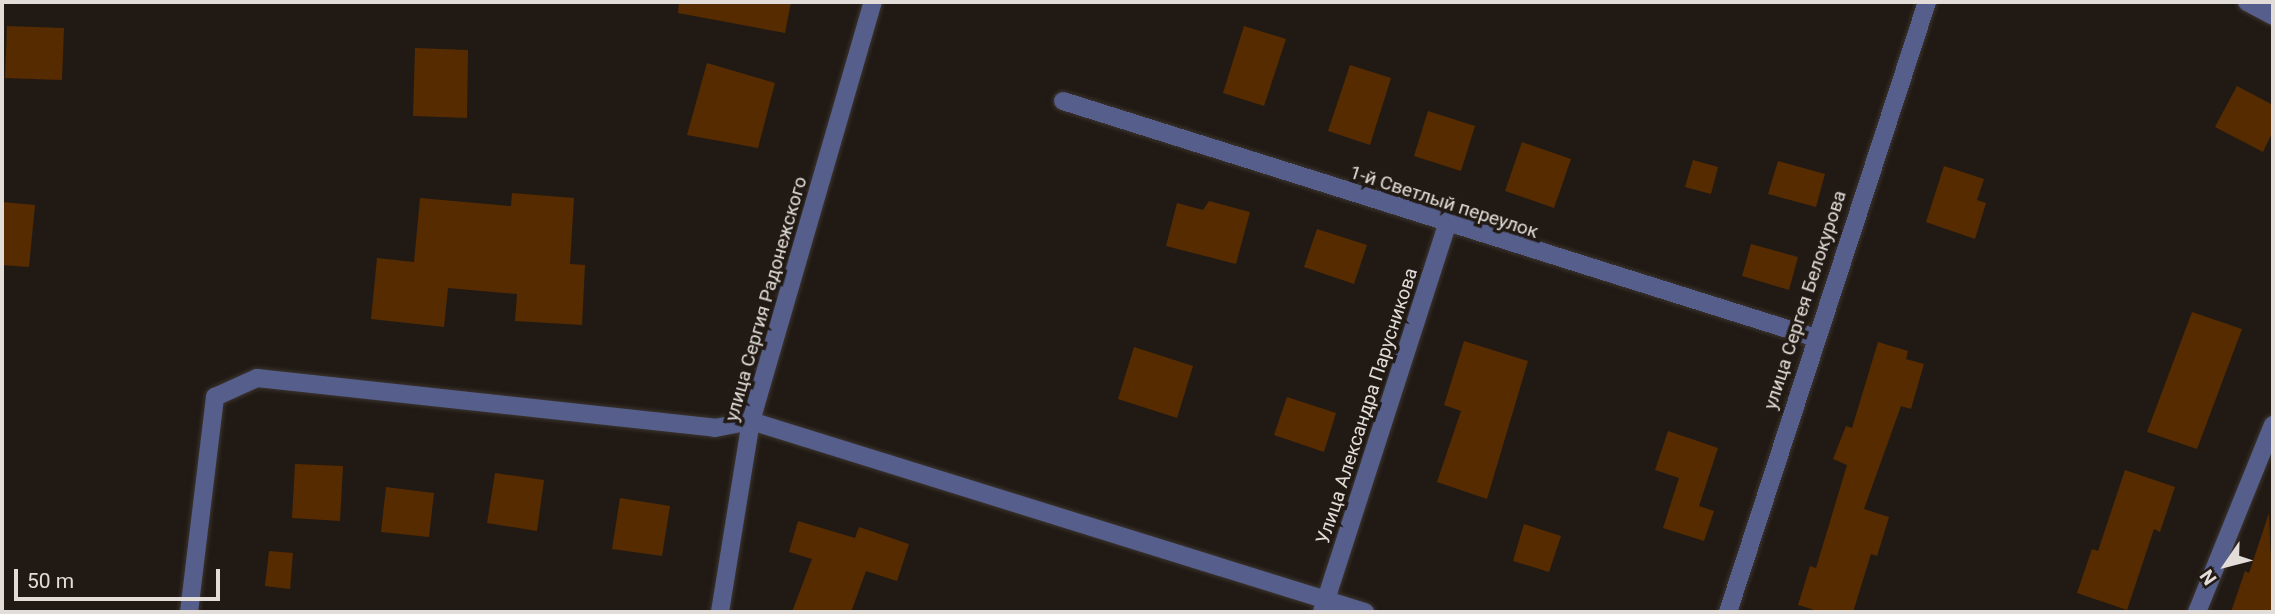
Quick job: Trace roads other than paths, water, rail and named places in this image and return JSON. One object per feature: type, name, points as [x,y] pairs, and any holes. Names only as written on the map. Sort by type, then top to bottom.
[{"type":"street","name":"улица Сергия Радонежского","points":[[720,612],[751,421],[873,2]]},
{"type":"street","name":"улица Сергея Белокурова","points":[[1728,612],[1813,337],[1927,2]]},
{"type":"street","points":[[2247,2],[2273,16]]},
{"type":"street","name":"1-й Светлый переулок","points":[[1063,101],[1447,226],[1813,337]]},
{"type":"street","name":"Улица Александра Парусникова","points":[[1324,606],[1447,226]]},
{"type":"street","points":[[189,612],[215,397],[257,378],[715,428],[751,421],[1324,606],[1365,612]]},
{"type":"street","points":[[2197,612],[2273,425]]}]
